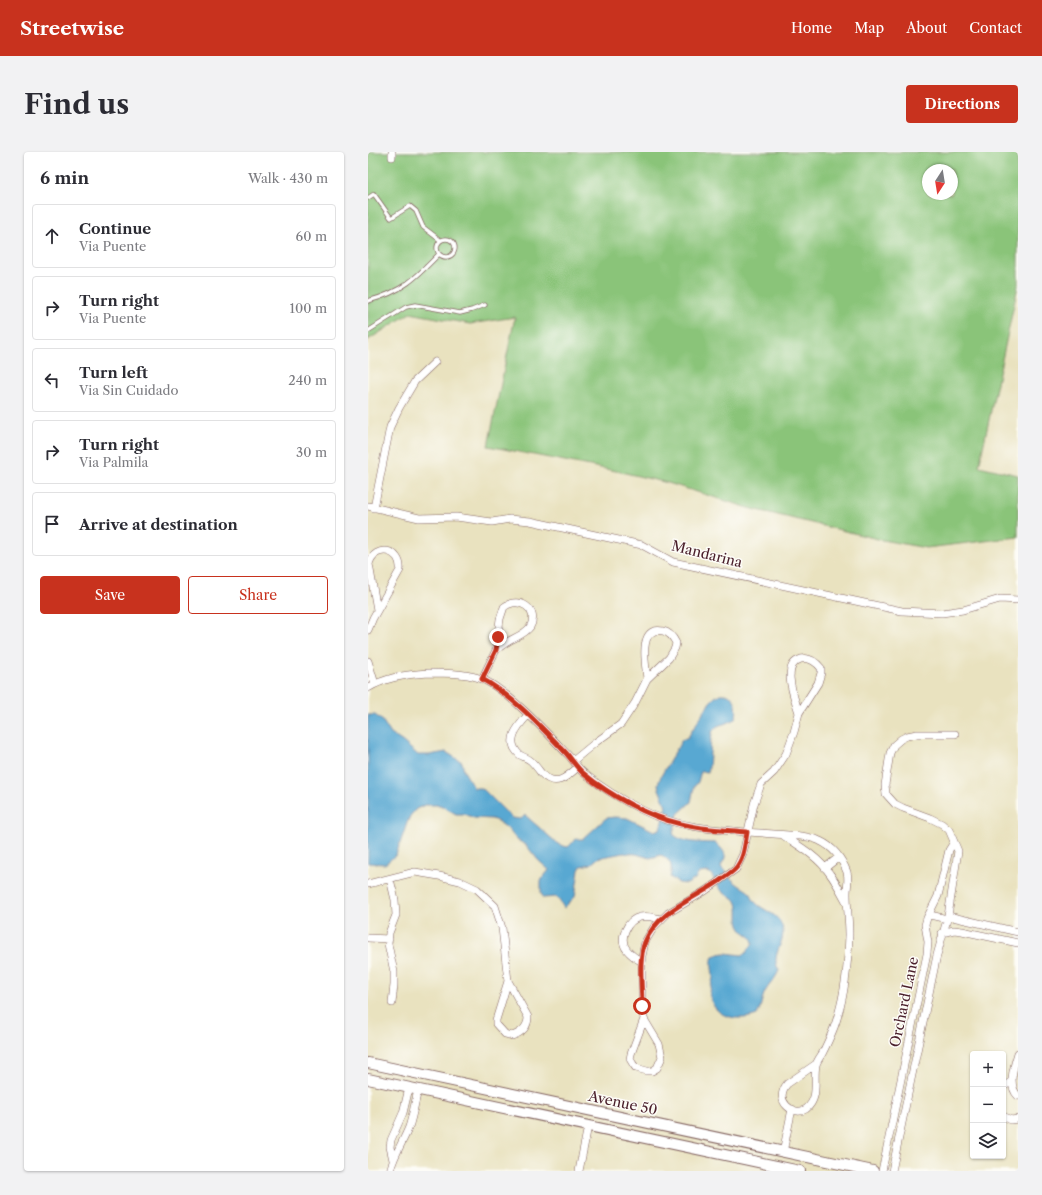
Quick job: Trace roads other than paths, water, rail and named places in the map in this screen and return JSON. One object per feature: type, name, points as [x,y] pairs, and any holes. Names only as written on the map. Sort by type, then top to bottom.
[{"type":"main road","name":"Avenue 50","points":[[368,1062],[873,1171]]},
{"type":"main road","name":"Avenue 50","points":[[368,1079],[800,1171]]},
{"type":"main road","points":[[588,1126],[593,1118],[600,1118],[656,1129],[706,1135]]},
{"type":"street","points":[[371,507],[390,427],[399,408],[415,382],[434,362]]},
{"type":"street","name":"Mandarina","points":[[371,507],[419,518],[456,517],[492,522],[510,520],[530,521],[642,545],[673,562],[902,612],[942,613],[962,610],[1000,599],[1018,600]]},
{"type":"street","points":[[368,630],[377,610],[400,570],[401,564],[399,559],[394,554],[386,550],[375,554],[371,558],[369,564],[377,610]]},
{"type":"street","points":[[482,679],[496,650],[500,619],[504,607],[514,602],[521,602],[526,605],[532,616],[532,623],[528,629],[496,650]]},
{"type":"street","points":[[573,761],[621,724],[635,704],[646,679],[669,658],[675,648],[676,643],[674,638],[664,631],[655,631],[649,634],[646,638],[646,679]]},
{"type":"street","points":[[644,1019],[630,1059],[636,1068],[652,1071],[657,1068],[660,1062],[661,1050],[644,1019],[642,1006],[642,962],[645,942],[654,927],[668,913],[736,869],[743,854],[747,832],[761,784],[774,772],[786,754],[799,714],[818,683],[821,668],[813,660],[800,660],[795,663],[789,672],[799,714]]},
{"type":"street","points":[[368,661],[375,684]]},
{"type":"street","points":[[368,688],[378,681],[412,674],[446,673],[482,679],[499,688],[528,715],[584,773],[610,792],[642,810],[659,818],[714,830],[801,836],[819,840],[835,851],[848,875],[847,903],[849,934],[847,975],[838,1016],[816,1064],[815,1092],[813,1101],[803,1111],[792,1109],[783,1100],[781,1093],[783,1088],[816,1064]]},
{"type":"street","points":[[528,715],[514,733],[513,745],[515,750],[529,760],[546,777],[555,781],[565,778],[578,767]]},
{"type":"street","name":"Orchard Lane","points":[[892,1171],[937,955],[947,918],[958,851],[949,830],[942,824],[895,804],[886,794],[885,785],[890,753],[894,745],[901,739],[917,734],[955,734]]},
{"type":"street","points":[[782,835],[805,849],[831,874],[847,903]]},
{"type":"street","name":"Orchard Lane","points":[[882,1171],[927,954],[928,942],[925,925],[938,896],[949,850],[954,842]]},
{"type":"street","points":[[825,868],[839,857]]},
{"type":"street","points":[[368,884],[415,872],[460,881],[477,889],[495,906],[502,928],[508,981],[528,1017],[528,1021],[521,1032],[512,1036],[505,1034],[496,1024],[508,981]]},
{"type":"street","points":[[390,879],[395,900],[396,915],[388,939],[394,978],[392,1003]]},
{"type":"street","points":[[930,915],[1018,932]]},
{"type":"street","points":[[642,962],[627,950],[624,944],[626,929],[632,921],[639,917],[649,916],[662,919]]},
{"type":"street","points":[[942,933],[954,930],[962,931],[1018,943]]},
{"type":"street","points":[[368,938],[388,939]]},
{"type":"street","points":[[1018,1053],[1013,1070],[1012,1081],[1013,1089],[1018,1096]]},
{"type":"street","points":[[1006,1085],[1012,1081]]},
{"type":"street","points":[[393,1160],[390,1147],[391,1140],[413,1089]]},
{"type":"street","points":[[390,1171],[393,1160],[413,1114],[413,1089]]},
{"type":"street","points":[[783,1152],[792,1109]]},
{"type":"street","points":[[1006,1118],[1011,1120],[1018,1119]]},
{"type":"street","points":[[579,1171],[588,1126]]},
{"type":"lane","points":[[368,198],[374,194],[391,218],[410,206],[416,211],[423,227],[440,240]]},
{"type":"lane","points":[[444,238],[453,242],[455,251],[452,255],[448,257],[439,254],[437,244],[440,240],[444,238]]},
{"type":"lane","points":[[368,301],[393,292],[407,284],[418,276],[439,254]]},
{"type":"lane","points":[[368,331],[406,306],[415,305],[460,313],[485,305]]},
{"type":"water","points":[[720,694],[729,695],[732,697],[736,704],[736,717],[730,722],[719,725],[712,732],[708,772],[701,771],[698,782],[694,787],[691,802],[678,814],[673,834],[687,841],[716,843],[725,854],[725,859],[721,864],[721,867],[734,881],[751,894],[754,901],[758,905],[774,915],[782,926],[782,938],[776,959],[776,964],[779,970],[764,994],[757,1015],[742,1018],[727,1016],[721,1013],[712,1002],[710,994],[713,978],[713,956],[725,953],[742,955],[746,953],[753,943],[751,938],[739,926],[736,901],[721,890],[711,874],[708,872],[699,873],[695,879],[687,884],[679,883],[670,877],[671,867],[669,861],[661,855],[650,858],[636,854],[623,853],[598,858],[591,864],[581,866],[579,870],[575,897],[564,908],[557,897],[543,898],[541,893],[541,880],[549,870],[538,860],[526,845],[517,840],[507,828],[492,819],[474,818],[465,814],[456,814],[440,805],[425,805],[416,809],[410,816],[396,855],[385,864],[368,863],[368,715],[375,715],[382,720],[391,734],[418,755],[446,752],[462,762],[464,771],[474,788],[482,788],[512,818],[521,819],[525,815],[558,844],[568,847],[576,839],[583,839],[606,818],[627,818],[654,831],[660,829],[666,806],[658,784],[661,776],[682,740],[688,737],[710,702]]}]
